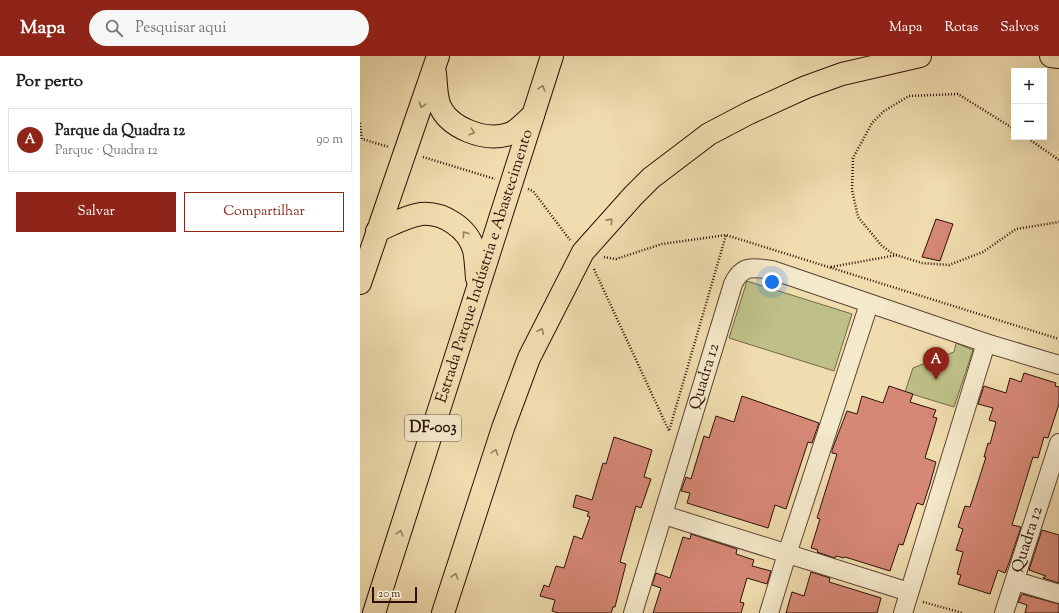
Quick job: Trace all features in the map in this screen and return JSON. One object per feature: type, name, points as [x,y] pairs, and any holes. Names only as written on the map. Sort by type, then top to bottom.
[{"type":"highway","name":"Estrada Parque Indústria e Abastecimento","points":[[374,613],[552,56]]},
{"type":"highway","points":[[443,613],[503,428],[529,358],[583,252],[633,196],[652,178],[709,134],[749,113],[806,87],[842,74],[920,56]]},
{"type":"highway","points":[[1051,56],[1059,57]]},
{"type":"highway","points":[[436,62],[439,103],[445,114],[453,122],[464,129],[494,136],[510,134],[533,115]]},
{"type":"highway","points":[[360,283],[436,62]]},
{"type":"highway","points":[[377,231],[411,216],[422,214],[434,215],[452,222],[459,226],[469,239],[474,250],[478,285]]},
{"type":"highway","points":[[380,613],[388,570]]},
{"type":"street","name":"Quadra 12","points":[[633,613],[733,284],[737,276],[744,270],[753,267],[772,270],[986,343],[1059,365]]},
{"type":"street","points":[[769,613],[869,304]]},
{"type":"street","points":[[664,515],[787,554],[906,601],[986,343]]},
{"type":"street","name":"Quadra 12","points":[[1004,613],[1016,581],[1059,443]]},
{"type":"street","points":[[1016,581],[1059,594]]},
{"type":"path","points":[[1011,127],[958,94],[909,96],[884,111],[872,123],[853,158],[852,190],[858,217],[882,246],[898,255],[922,263],[950,265],[983,252],[1016,229],[1059,222]]},
{"type":"path","points":[[360,123],[362,140],[511,183],[533,191],[565,236],[583,252],[595,272],[669,431],[726,235]]},
{"type":"path","points":[[1030,140],[1059,160]]},
{"type":"path","points":[[583,252],[616,259],[662,244],[726,235],[1059,339]]},
{"type":"path","points":[[831,267],[898,255]]},
{"type":"path","points":[[906,601],[963,613]]},
{"type":"green space","points":[[747,281],[852,314],[834,371],[729,338]]},
{"type":"green space","points":[[956,343],[973,350],[954,407],[905,392],[913,368],[954,352]]},
{"type":"building","points":[[936,219],[953,224],[940,261],[922,257]]},
{"type":"building","points":[[1024,373],[1056,383],[1055,386],[1059,387],[1059,404],[1048,438],[1044,437],[1038,458],[1033,457],[1012,525],[1021,527],[1009,563],[1005,573],[998,570],[990,594],[958,584],[961,575],[957,574],[963,552],[956,550],[963,529],[958,527],[965,506],[970,507],[986,457],[984,457],[988,443],[990,444],[996,422],[989,420],[993,408],[978,404],[984,386],[1006,393],[1010,378],[1021,382]]},
{"type":"building","points":[[889,386],[913,394],[910,402],[936,410],[933,417],[937,418],[925,458],[936,462],[930,484],[923,505],[917,503],[903,545],[899,544],[890,571],[845,557],[836,556],[835,558],[817,552],[818,550],[811,548],[820,519],[817,518],[837,454],[832,453],[832,450],[847,411],[857,414],[862,396],[883,403]]},
{"type":"building","points":[[742,396],[819,423],[812,443],[808,442],[786,509],[775,505],[768,528],[687,503],[690,493],[681,491],[686,477],[691,479],[704,436],[709,438],[716,416],[734,422]]},
{"type":"building","points":[[614,437],[652,450],[644,477],[651,479],[641,508],[636,506],[620,562],[626,564],[615,607],[613,607],[611,613],[558,613],[552,611],[555,600],[540,596],[544,585],[549,587],[556,566],[564,568],[574,536],[582,539],[590,517],[587,516],[589,512],[573,507],[576,495],[592,500],[603,463],[606,464]]},
{"type":"building","points":[[1042,530],[1059,535],[1059,583],[1043,578],[1046,576],[1029,570]]},
{"type":"building","points":[[691,534],[737,549],[736,554],[754,560],[752,566],[771,571],[767,584],[747,578],[740,602],[744,603],[741,613],[653,613],[661,588],[652,585],[656,573],[670,578],[683,537],[690,539]]},
{"type":"building","points":[[811,572],[830,578],[829,582],[881,598],[877,613],[786,613],[792,592],[804,596]]},
{"type":"building","points":[[1022,594],[1059,604],[1059,613],[1025,613],[1027,605],[1018,602]]},
{"type":"place","name":"Parque da Quadra 12","points":[[936,380]]}]
